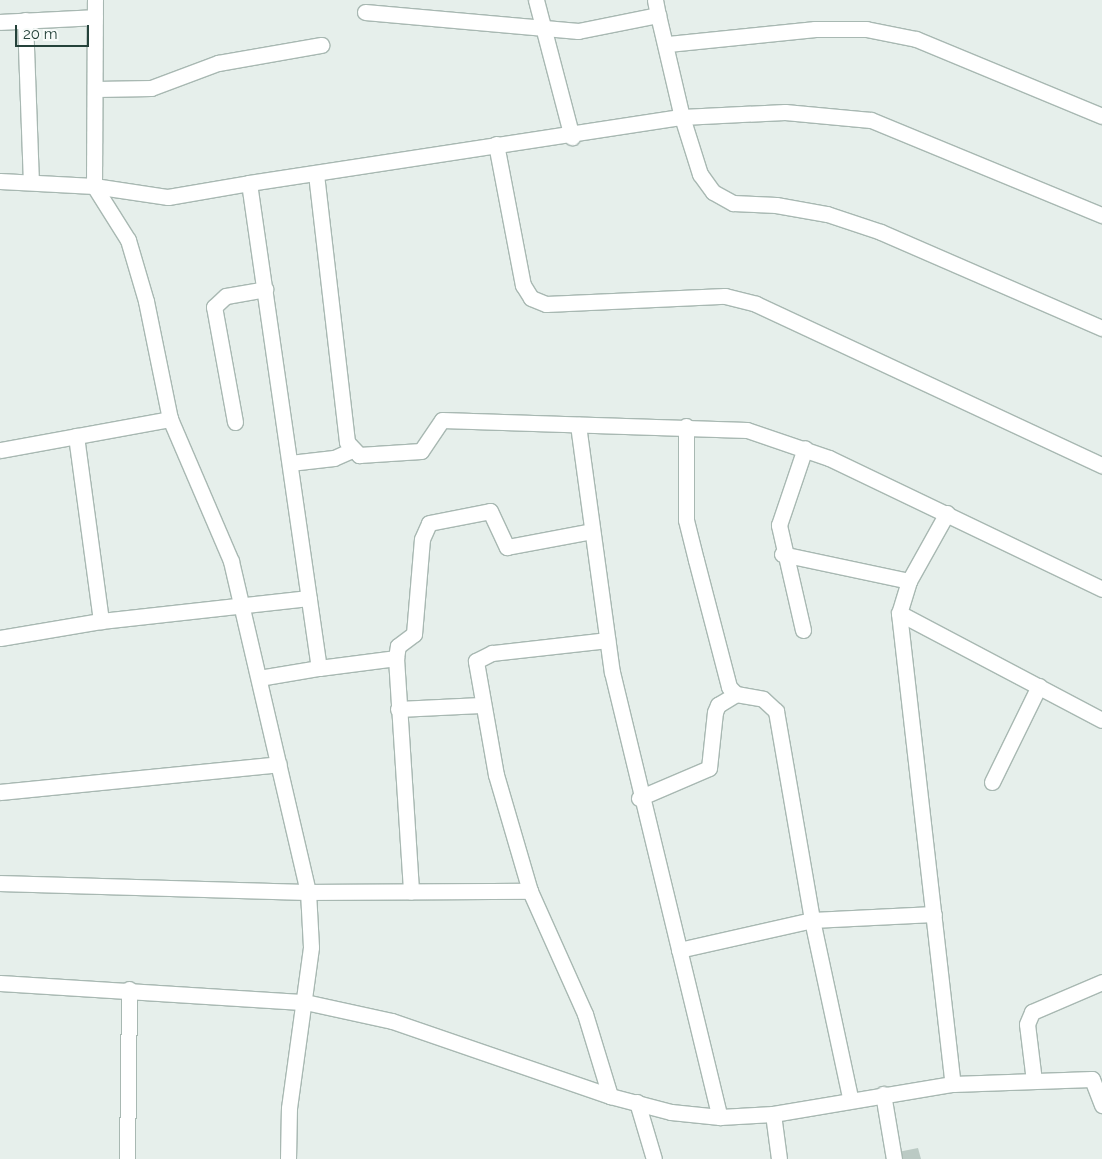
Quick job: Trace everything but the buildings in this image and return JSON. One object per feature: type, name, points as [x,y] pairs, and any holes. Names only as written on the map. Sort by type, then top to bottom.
[{"type":"street","points":[[95,0],[94,186],[128,240],[146,301],[170,419],[232,561],[308,892],[311,948],[289,1108],[288,1159]]},
{"type":"street","points":[[536,0],[572,137]]},
{"type":"street","points":[[655,0],[668,44],[682,117],[700,174],[713,192],[733,203],[776,205],[854,223],[1102,328]]},
{"type":"street","points":[[365,12],[578,31],[658,15]]},
{"type":"street","points":[[0,22],[95,17]]},
{"type":"street","points":[[25,20],[31,182]]},
{"type":"street","points":[[668,44],[814,29],[866,28],[916,39],[1102,116]]},
{"type":"street","points":[[96,89],[151,88],[218,63],[320,45]]},
{"type":"street","points":[[0,181],[94,186],[168,197],[496,144],[572,137],[682,117],[785,112],[871,120],[1102,215]]},
{"type":"street","points":[[496,144],[522,285],[531,298],[546,304],[725,296],[756,304],[1102,465]]},
{"type":"street","points":[[316,174],[352,450]]},
{"type":"street","points":[[249,183],[319,668]]},
{"type":"street","points":[[235,422],[214,307],[226,296],[265,289]]},
{"type":"street","points":[[0,450],[170,419]]},
{"type":"street","points":[[352,450],[360,455],[420,451],[442,420],[578,425],[686,426],[746,430],[805,448],[947,513],[1102,589]]},
{"type":"street","points":[[578,425],[607,640],[639,798],[720,1117]]},
{"type":"street","points":[[686,426],[686,520],[725,678],[736,694]]},
{"type":"street","points":[[76,436],[101,621]]},
{"type":"street","points":[[803,630],[782,554],[780,525],[805,448]]},
{"type":"street","points":[[290,463],[334,458],[352,450]]},
{"type":"street","points":[[410,892],[396,658],[398,646],[414,634],[422,539],[429,523],[490,510],[507,547],[592,532]]},
{"type":"street","points":[[947,513],[909,581],[899,613],[953,1084]]},
{"type":"street","points":[[782,554],[909,581]]},
{"type":"street","points":[[0,638],[101,621],[309,598]]},
{"type":"street","points":[[899,613],[1102,720]]},
{"type":"street","points":[[607,640],[483,655],[474,669],[496,775],[530,891],[585,1014],[610,1096]]},
{"type":"street","points":[[259,678],[396,658]]},
{"type":"street","points":[[992,782],[1039,686]]},
{"type":"street","points":[[639,798],[709,768],[715,712],[722,701],[736,694],[764,699],[776,712],[812,920],[850,1098]]},
{"type":"street","points":[[398,709],[482,705]]},
{"type":"street","points":[[0,792],[279,764]]},
{"type":"street","points":[[0,883],[308,892],[530,891]]},
{"type":"street","points":[[679,950],[812,920],[934,914]]},
{"type":"street","points":[[1034,1081],[1027,1024],[1032,1012],[1102,982]]},
{"type":"street","points":[[0,983],[129,989],[305,1002],[392,1022],[610,1096],[720,1117],[773,1114],[850,1098],[953,1084],[1034,1081],[1097,1080],[1102,1105]]},
{"type":"street","points":[[127,1159],[129,989]]},
{"type":"street","points":[[883,1094],[894,1159]]},
{"type":"street","points":[[637,1102],[654,1159]]},
{"type":"street","points":[[773,1114],[779,1159]]}]
